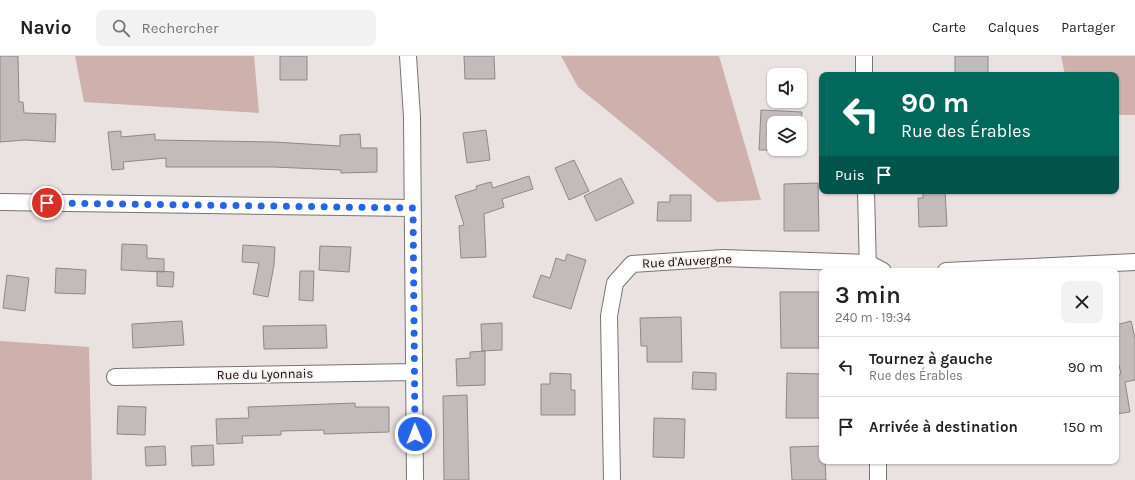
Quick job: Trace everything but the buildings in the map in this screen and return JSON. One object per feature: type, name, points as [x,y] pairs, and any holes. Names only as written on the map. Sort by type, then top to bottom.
[{"type":"street","points":[[408,56],[412,116],[415,480]]},
{"type":"street","points":[[864,56],[864,72]]},
{"type":"street","points":[[866,194],[868,267]]},
{"type":"street","points":[[0,202],[413,208]]},
{"type":"street","name":"Rue d'Auvergne","points":[[612,480],[609,316],[616,283],[632,264],[724,258],[868,267]]},
{"type":"street","points":[[1009,268],[1135,262]]},
{"type":"street","name":"Rue du Lyonnais","points":[[115,377],[414,372]]},
{"type":"street","points":[[878,464],[878,480]]},
{"type":"shaded area","points":[[75,56],[254,56],[259,113],[84,102]]},
{"type":"shaded area","points":[[561,56],[719,56],[761,200],[717,202],[578,87]]},
{"type":"shaded area","points":[[1061,56],[1135,56],[1135,115],[1119,115],[1119,72],[1064,72]]},
{"type":"shaded area","points":[[0,341],[89,347],[92,480],[0,480]]},
{"type":"route","points":[[47,203],[413,208],[415,434]]}]
